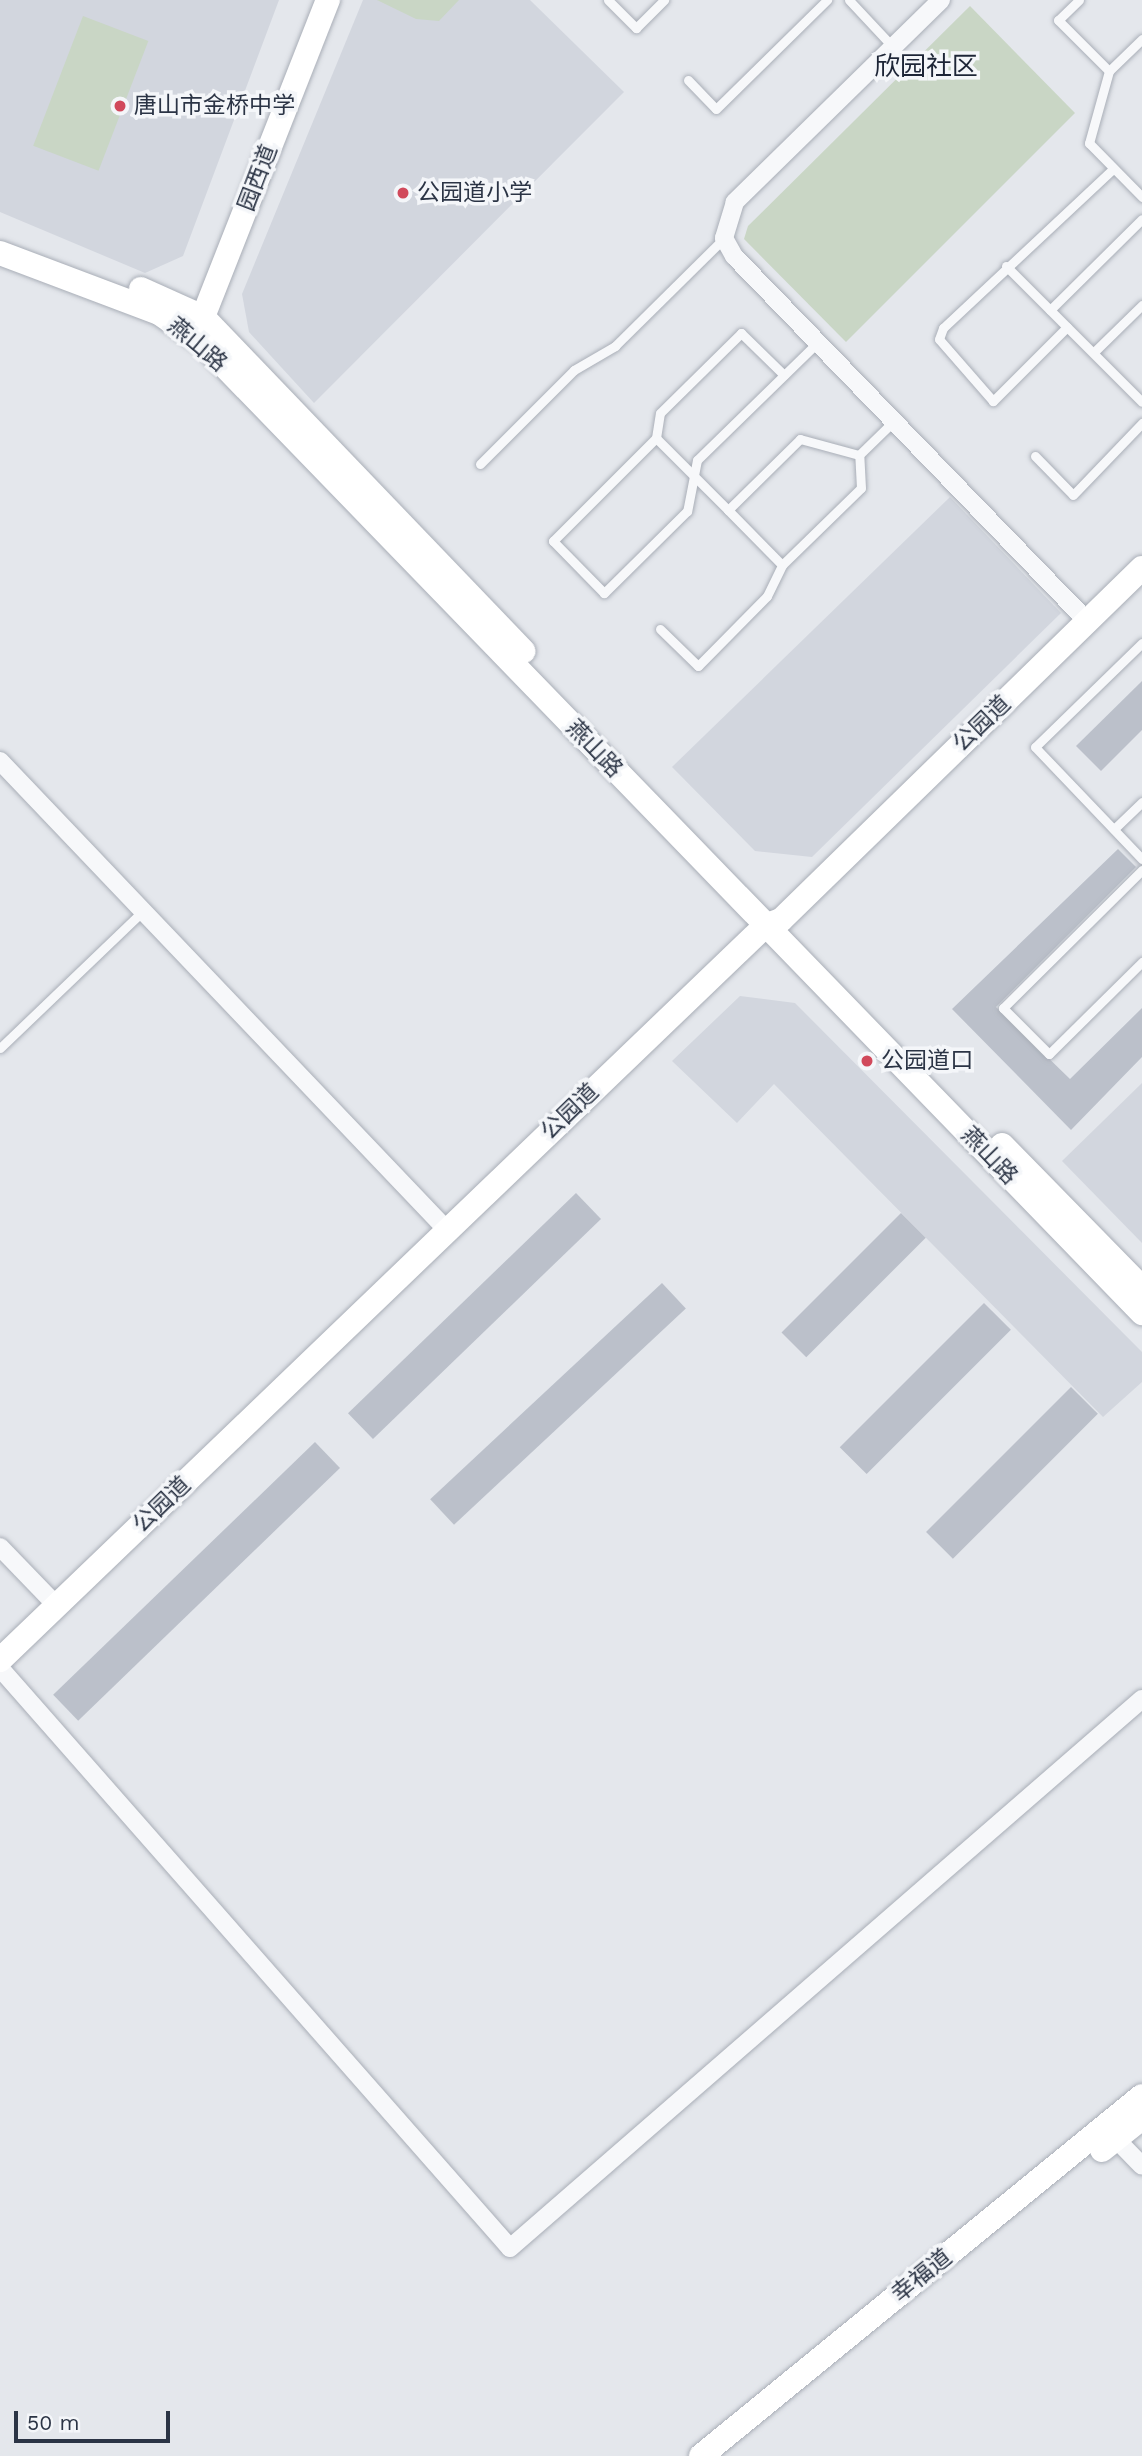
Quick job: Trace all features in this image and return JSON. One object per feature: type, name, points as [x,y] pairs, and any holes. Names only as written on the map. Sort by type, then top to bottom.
[{"type":"main road","name":"园西道","points":[[203,317],[328,0]]},
{"type":"main road","name":"燕山路","points":[[0,235],[203,317],[1142,1314]]},
{"type":"main road","name":"燕山路","points":[[0,253],[159,313],[202,343],[773,923],[1142,1288]]},
{"type":"main road","name":"公园道","points":[[0,1660],[1142,568]]},
{"type":"main road","name":"幸福道","points":[[701,2456],[1142,2095]]},
{"type":"main road","name":"幸福道","points":[[727,2456],[1142,2118]]},
{"type":"street","points":[[941,0],[735,202],[724,238],[734,256],[1087,621]]},
{"type":"street","points":[[0,761],[447,1230]]},
{"type":"street","points":[[0,1547],[57,1606]]},
{"type":"street","points":[[0,1668],[510,2248],[1142,1699]]},
{"type":"street","points":[[1116,2139],[1142,2166]]},
{"type":"lane","points":[[608,0],[636,28],[664,0]]},
{"type":"lane","points":[[688,80],[716,109],[827,0]]},
{"type":"lane","points":[[849,0],[893,47]]},
{"type":"lane","points":[[1079,0],[1058,20],[1109,71]]},
{"type":"lane","points":[[1142,39],[1109,71],[1089,143],[1142,197]]},
{"type":"lane","points":[[1067,327],[993,401],[939,339],[943,328],[1006,266],[1026,256],[1113,169]]},
{"type":"lane","points":[[1050,310],[1142,219]]},
{"type":"lane","points":[[480,464],[575,370],[615,346],[724,238]]},
{"type":"lane","points":[[1006,266],[1142,402]]},
{"type":"lane","points":[[1094,352],[1142,305]]},
{"type":"lane","points":[[784,376],[741,333],[660,413],[656,438],[553,541],[604,593],[687,511],[697,460],[784,376],[818,342]]},
{"type":"lane","points":[[660,629],[698,666],[768,596],[782,565],[861,488],[859,455],[894,421]]},
{"type":"lane","points":[[1035,456],[1073,495],[1142,423]]},
{"type":"lane","points":[[656,438],[782,565]]},
{"type":"lane","points":[[728,510],[800,439],[859,455]]},
{"type":"lane","points":[[1142,643],[1035,747],[1142,859]]},
{"type":"lane","points":[[1114,829],[1142,802]]},
{"type":"lane","points":[[1142,870],[1003,1009],[1049,1055],[1142,962]]},
{"type":"lane","points":[[0,1048],[143,911]]},
{"type":"shaded area","name":"唐山市金桥中学","points":[[0,0],[279,0],[183,256],[145,273],[0,212]]},
{"type":"shaded area","name":"公园道小学","points":[[363,0],[530,0],[624,92],[314,403],[249,332],[242,294]]},
{"type":"shaded area","points":[[950,497],[1061,613],[812,857],[755,851],[672,767]]},
{"type":"shaded area","points":[[740,996],[795,1003],[1142,1352],[1142,1382],[1103,1417],[774,1084],[737,1123],[672,1061]]},
{"type":"shaded area","points":[[1142,1083],[1142,1243],[1062,1161]]},
{"type":"green space","points":[[377,0],[459,0],[439,21],[416,19]]},
{"type":"green space","points":[[970,6],[1075,113],[846,342],[744,239],[748,226]]},
{"type":"green space","points":[[83,16],[148,41],[99,171],[33,146]]},
{"type":"building","points":[[1142,681],[1142,730],[1101,771],[1076,746]]},
{"type":"building","points":[[1118,849],[1136,867],[996,1007],[1070,1079],[1142,1008],[1142,1057],[1071,1130],[952,1009]]},
{"type":"building","points":[[576,1193],[601,1219],[373,1439],[348,1413]]},
{"type":"building","points":[[901,1213],[926,1238],[806,1357],[781,1333]]},
{"type":"building","points":[[662,1283],[686,1309],[454,1525],[430,1499]]},
{"type":"building","points":[[984,1303],[1011,1330],[867,1474],[840,1447]]},
{"type":"building","points":[[1071,1387],[1098,1414],[953,1559],[926,1532]]},
{"type":"building","points":[[315,1442],[340,1468],[78,1721],[53,1695]]},
{"type":"place","name":"唐山市金桥中学","points":[[120,106]]},
{"type":"place","name":"公园道小学","points":[[403,193]]},
{"type":"place","name":"公园道口","points":[[867,1061]]},
{"type":"district","name":"欣园社区","points":[[926,67]]}]
